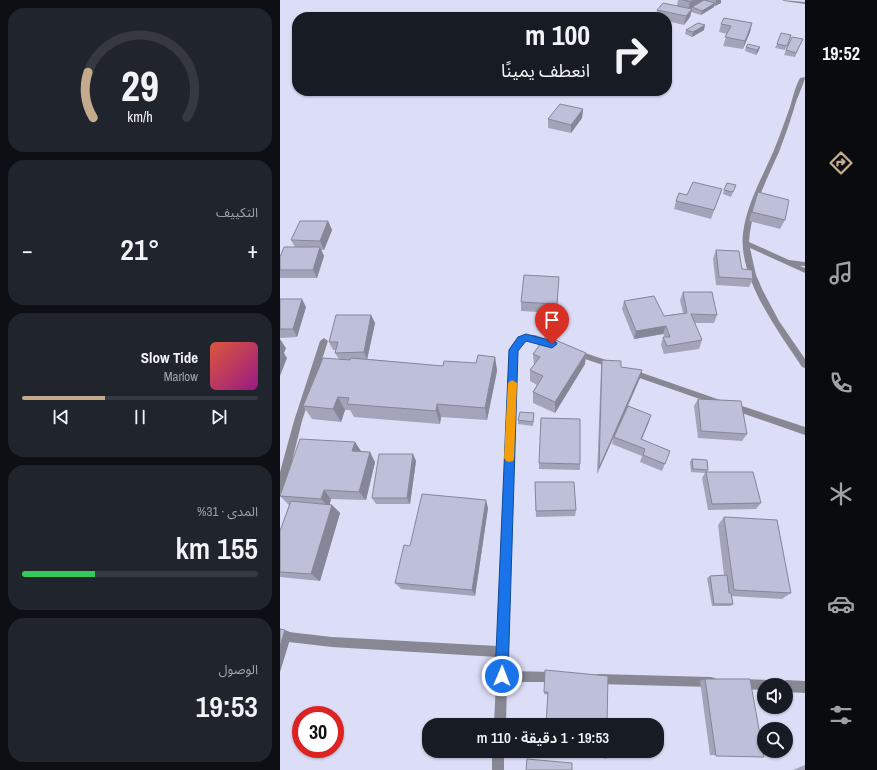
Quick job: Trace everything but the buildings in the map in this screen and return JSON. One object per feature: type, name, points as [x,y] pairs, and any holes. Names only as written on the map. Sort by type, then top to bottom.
[{"type":"street","points":[[784,0],[805,3]]},
{"type":"street","points":[[805,78],[802,79],[798,88],[776,151],[760,186],[747,229],[746,243],[750,263],[761,294],[780,329],[805,365]]},
{"type":"street","points":[[746,243],[805,271]]},
{"type":"street","points":[[786,262],[805,264]]},
{"type":"street","points":[[500,718],[513,350],[521,339],[526,337],[563,348],[805,431]]},
{"type":"street","points":[[280,489],[298,421],[324,341]]},
{"type":"street","points":[[280,636],[332,642],[502,652]]},
{"type":"street","points":[[502,676],[565,678]]},
{"type":"street","points":[[588,678],[757,684]]},
{"type":"street","points":[[793,686],[805,687]]},
{"type":"street","points":[[498,758],[498,770]]},
{"type":"slow traffic","points":[[509,458],[512,383]]},
{"type":"route","points":[[502,676],[513,350],[516,344],[521,339],[526,337],[552,344]]}]
